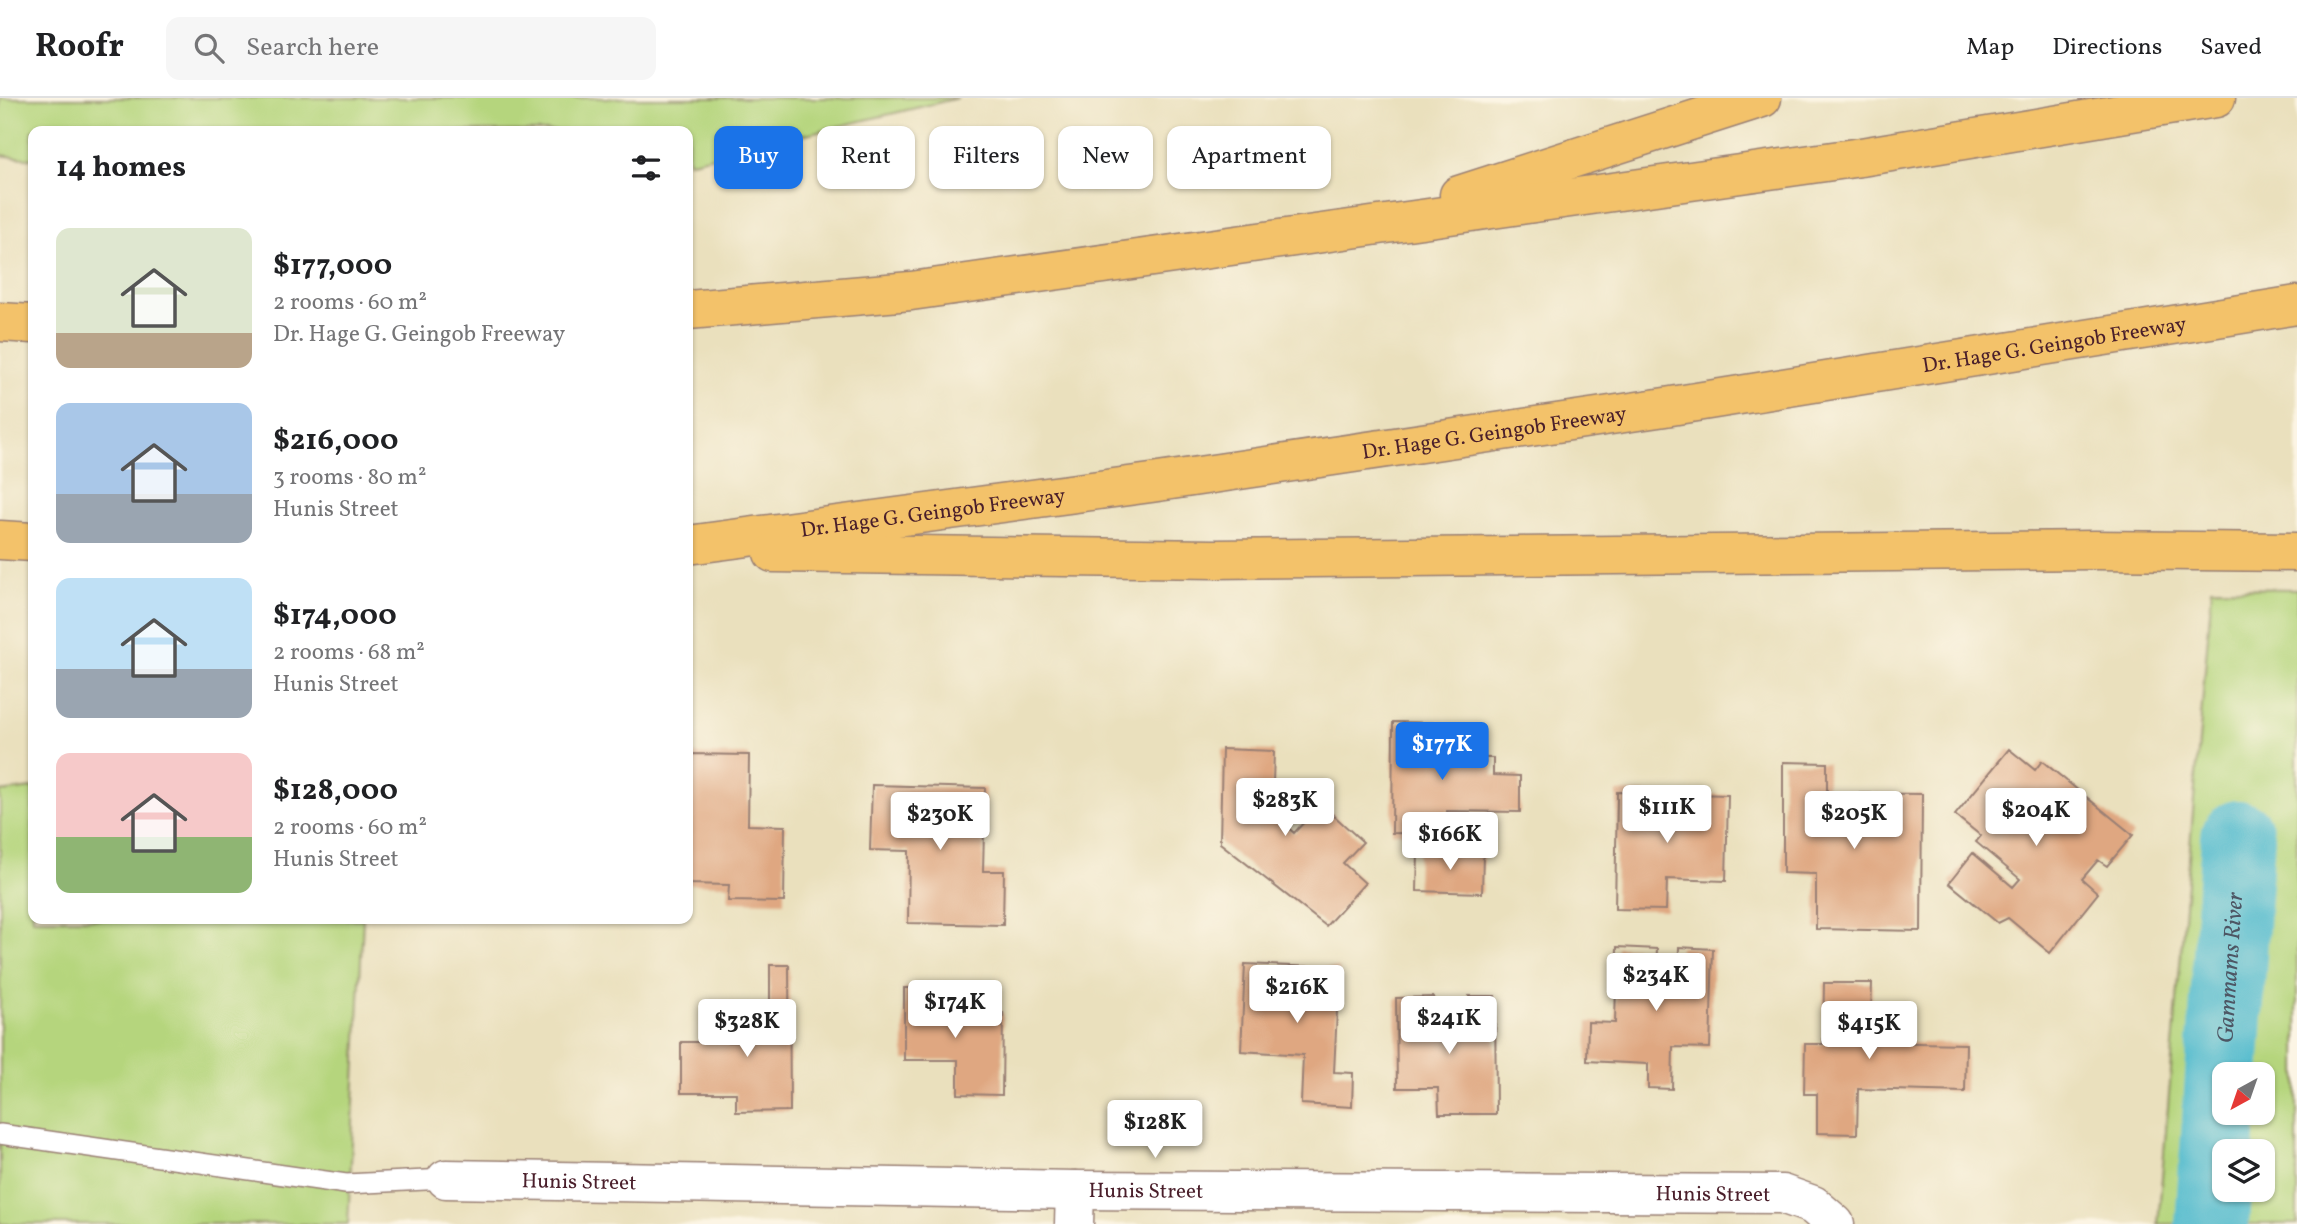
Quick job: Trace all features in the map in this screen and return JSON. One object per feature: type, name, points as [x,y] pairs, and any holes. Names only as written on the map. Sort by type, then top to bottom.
[{"type":"highway","points":[[1361,227],[1762,98]]},
{"type":"highway","points":[[693,310],[911,291],[1861,157],[2217,98]]},
{"type":"highway","name":"Dr. Hage G. Geingob Freeway","points":[[693,544],[1151,483],[1611,415],[2297,305]]},
{"type":"highway","points":[[0,322],[28,324]]},
{"type":"highway","points":[[0,540],[28,542]]},
{"type":"highway","points":[[693,552],[1215,559],[2094,550],[2297,552]]},
{"type":"street","name":"Hunis Street","points":[[446,1180],[1074,1207],[1783,1194],[1813,1205],[1835,1224]]},
{"type":"lane","points":[[0,1134],[346,1184],[446,1180]]},
{"type":"green space","points":[[0,98],[958,98],[840,126],[817,126],[817,131],[803,135],[803,126],[714,126],[714,156],[693,161],[693,126],[28,126],[28,158],[0,155]]},
{"type":"green space","points":[[2212,588],[2297,589],[2297,1224],[2158,1224]]},
{"type":"green space","points":[[28,789],[28,924],[363,924],[348,1224],[0,1224],[0,792]]},
{"type":"building","points":[[1393,722],[1445,723],[1445,757],[1493,758],[1493,775],[1520,776],[1520,812],[1447,811],[1447,834],[1392,833]]},
{"type":"building","points":[[1222,749],[1274,751],[1272,813],[1294,833],[1321,804],[1363,842],[1343,863],[1365,883],[1326,926],[1220,843]]},
{"type":"building","points":[[2009,749],[2035,770],[2042,761],[2133,835],[2107,866],[2098,860],[2082,879],[2098,893],[2050,953],[2008,918],[1998,923],[1949,883],[1973,853],[2013,887],[2020,879],[1976,842],[1981,836],[1955,815]]},
{"type":"building","points":[[693,754],[749,755],[748,825],[785,826],[784,902],[728,901],[729,885],[693,884]]},
{"type":"building","points":[[1783,762],[1827,763],[1827,793],[1922,794],[1921,931],[1816,929],[1816,874],[1783,873]]},
{"type":"building","points":[[872,785],[985,788],[983,871],[1004,871],[1003,925],[908,923],[909,851],[870,850]]},
{"type":"building","points":[[1617,792],[1728,795],[1726,881],[1667,879],[1666,910],[1615,909]]},
{"type":"building","points":[[1418,851],[1483,853],[1482,893],[1417,891]]},
{"type":"building","points":[[1617,947],[1657,949],[1655,986],[1678,987],[1679,947],[1713,949],[1710,1048],[1673,1047],[1672,1089],[1648,1088],[1648,1064],[1587,1061],[1588,1022],[1615,1023]]},
{"type":"building","points":[[1245,964],[1339,968],[1334,1072],[1353,1073],[1352,1107],[1301,1104],[1303,1055],[1241,1051]]},
{"type":"building","points":[[770,965],[789,965],[790,1111],[736,1112],[736,1093],[681,1093],[681,1042],[743,1042],[744,1026],[770,1026]]},
{"type":"building","points":[[1824,983],[1872,983],[1870,1042],[1966,1044],[1965,1092],[1858,1089],[1857,1134],[1817,1133],[1817,1094],[1804,1094],[1805,1044],[1823,1044]]},
{"type":"building","points":[[904,988],[946,988],[946,1013],[1003,1013],[1002,1095],[958,1094],[958,1060],[904,1060]]},
{"type":"building","points":[[1469,996],[1495,996],[1496,1114],[1439,1114],[1438,1088],[1397,1088],[1396,998],[1434,997],[1435,1033],[1469,1033]]},
{"type":"waterway","name":"Gammams River","points":[[2212,1224],[2238,837]]}]
